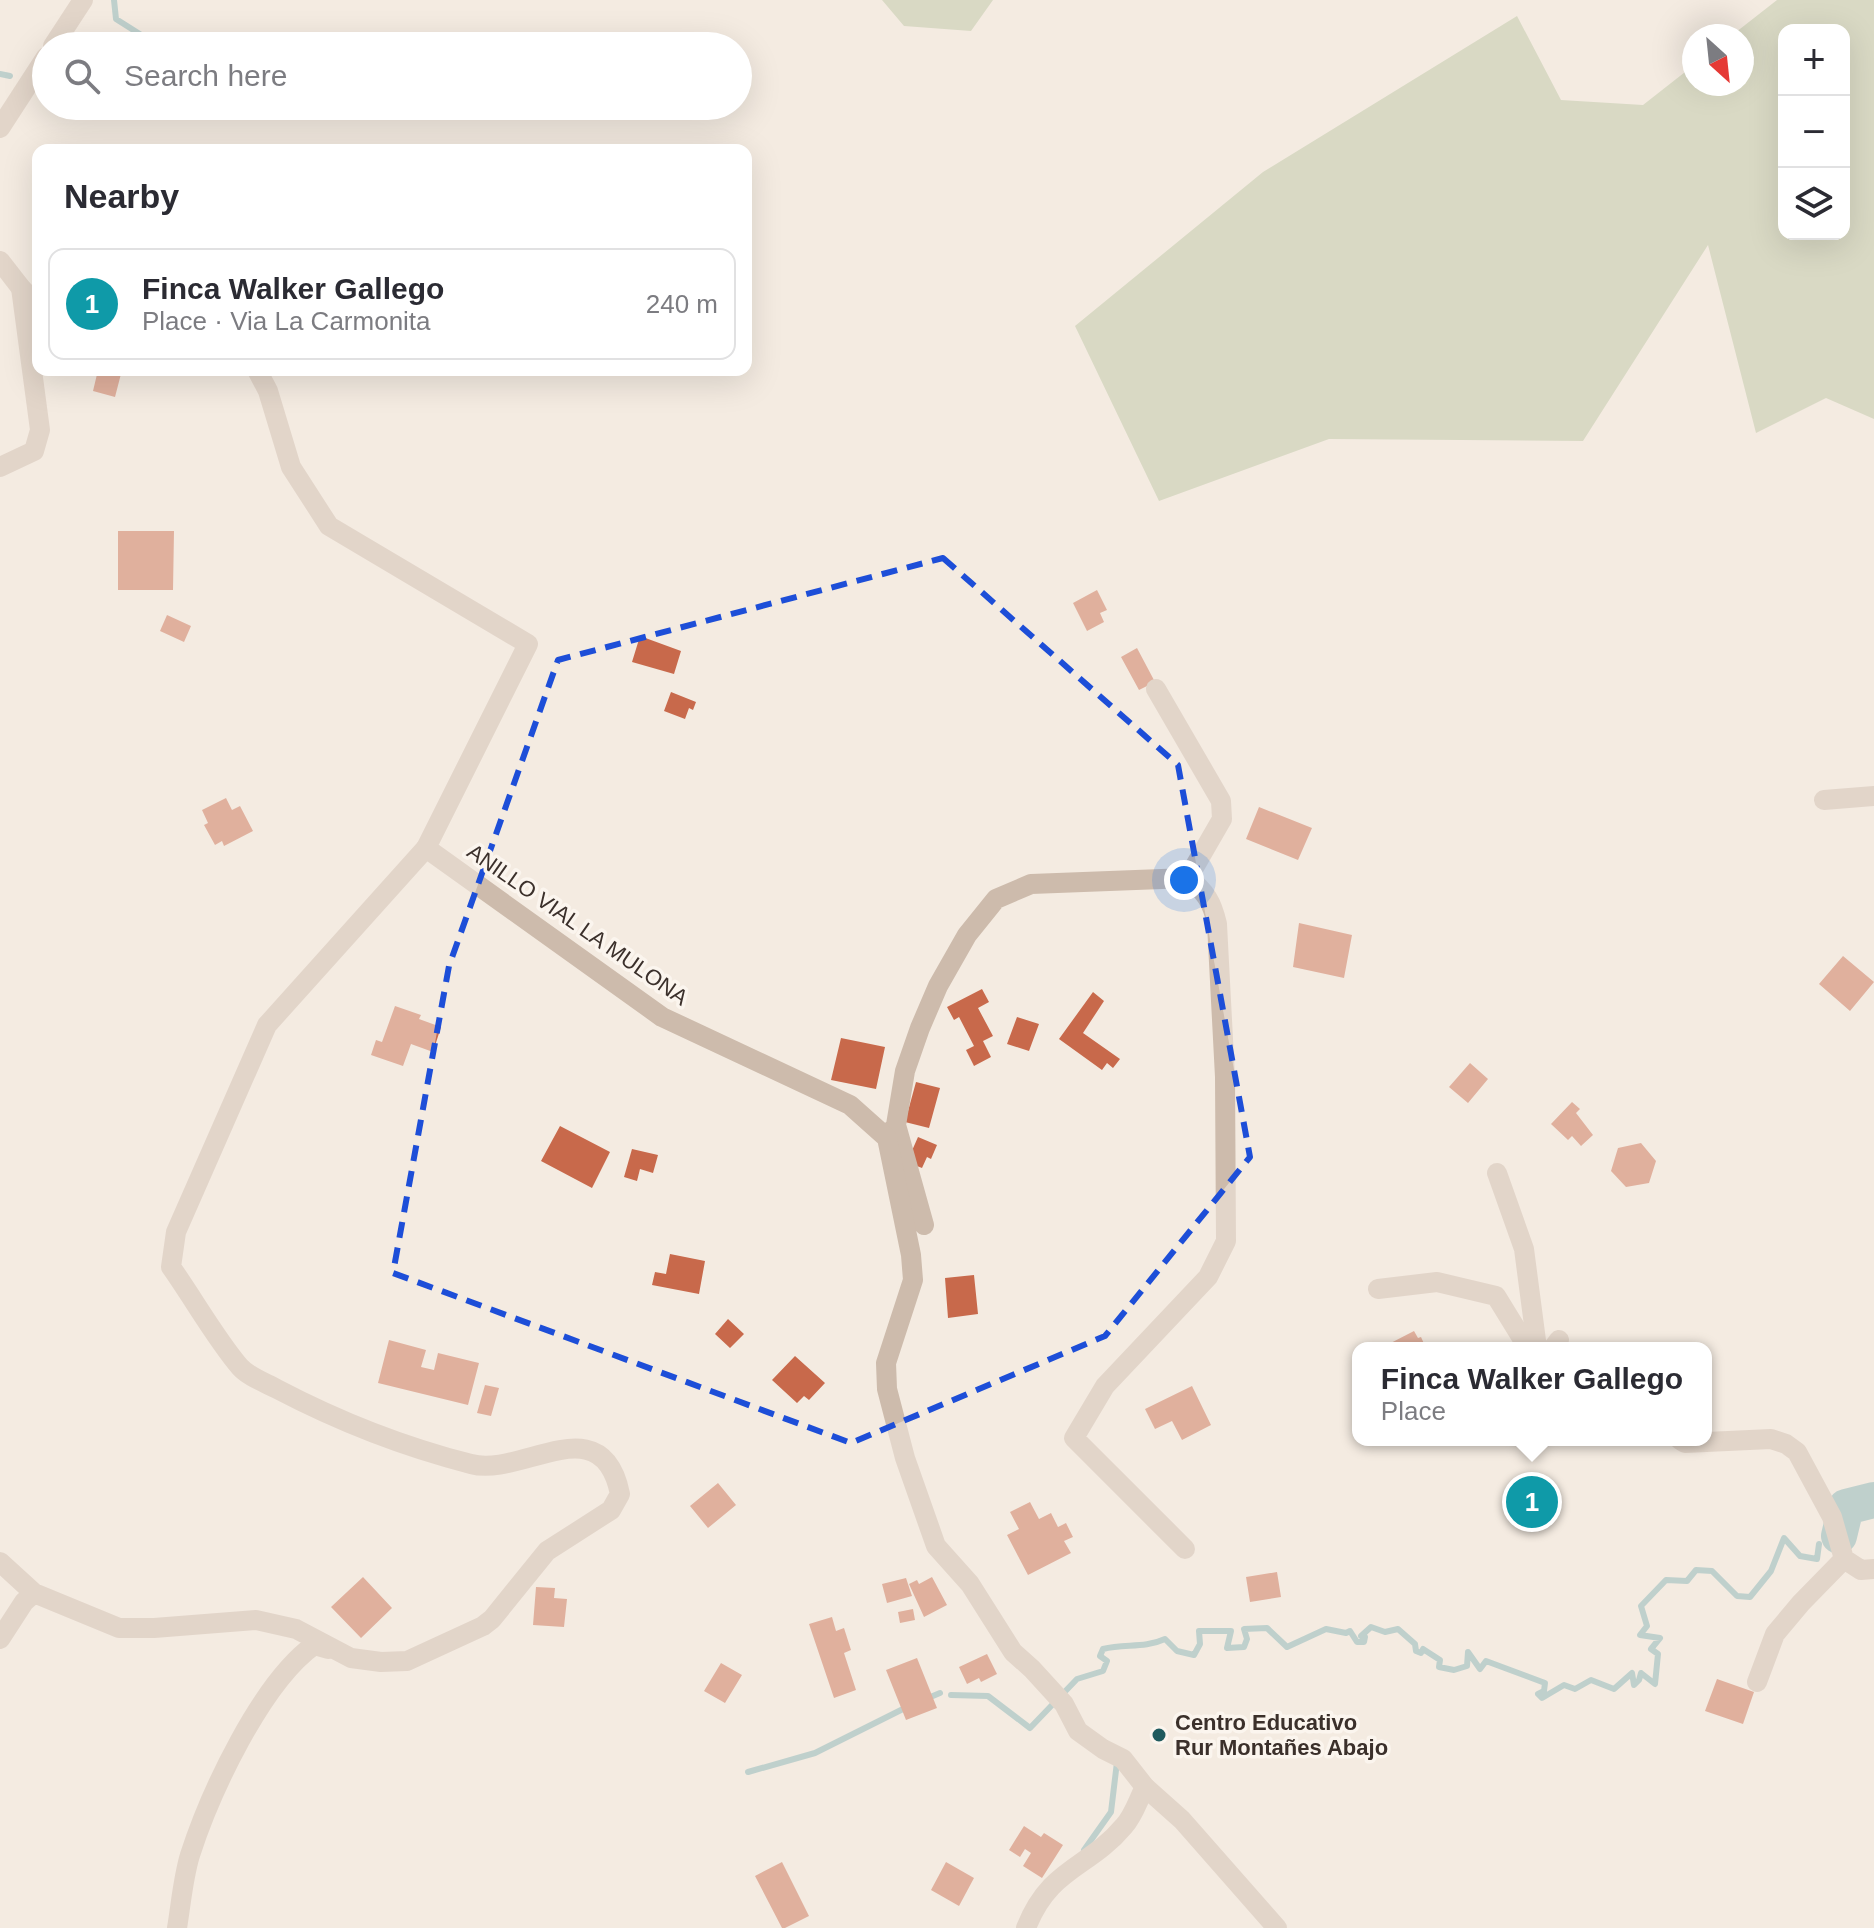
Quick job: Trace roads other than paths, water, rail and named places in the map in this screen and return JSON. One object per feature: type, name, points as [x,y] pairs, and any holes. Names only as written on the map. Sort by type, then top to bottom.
[{"type":"street","points":[[62,32],[83,0]]},
{"type":"street","points":[[0,128],[32,79]]},
{"type":"street","points":[[0,261],[32,299]]},
{"type":"street","points":[[21,288],[32,370]]},
{"type":"street","points":[[0,467],[34,451],[40,430],[33,376]]},
{"type":"street","points":[[177,1928],[189,1858],[224,1768],[278,1680],[302,1654],[314,1645],[351,1658],[407,1661],[483,1626],[547,1551],[611,1510],[620,1494],[612,1467],[593,1453],[561,1448],[500,1466],[475,1466],[382,1437],[302,1402],[242,1370],[171,1267],[176,1232],[267,1025],[426,848],[528,644],[329,526],[291,467],[268,391],[260,376]]},
{"type":"street","points":[[1156,689],[1221,801],[1222,819],[1188,878]]},
{"type":"street","points":[[1824,800],[1874,796]]},
{"type":"street","name":"ANILLO VIAL LA MULONA","points":[[426,848],[662,1017],[850,1105],[891,1132]]},
{"type":"street","points":[[1185,1549],[1074,1438],[1105,1386],[1208,1277],[1226,1241],[1225,1077],[1217,924],[1211,901],[1188,878],[1031,884],[996,899],[967,935],[938,986],[905,1071],[891,1132],[913,1280],[886,1363],[887,1389],[905,1458],[936,1546],[970,1584],[1013,1652],[1064,1704],[1078,1731],[1123,1759],[1145,1787],[1182,1820],[1277,1928]]},
{"type":"street","points":[[891,1132],[924,1225]]},
{"type":"street","points":[[1497,1173],[1524,1249],[1536,1342]]},
{"type":"street","points":[[1378,1289],[1437,1282],[1496,1296],[1524,1342]]},
{"type":"street","points":[[1712,1442],[1771,1439],[1797,1452],[1832,1517],[1844,1559],[1861,1570],[1874,1569]]},
{"type":"street","points":[[1757,1682],[1775,1634],[1844,1559]]},
{"type":"street","points":[[0,1562],[34,1593],[119,1628],[256,1620],[296,1629],[334,1651]]},
{"type":"street","points":[[0,1639],[24,1602],[34,1593]]},
{"type":"street","points":[[1026,1928],[1041,1897],[1057,1878],[1124,1826],[1133,1815],[1145,1787]]},
{"type":"waterway","points":[[114,0],[116,19],[137,32]]},
{"type":"waterway","points":[[0,74],[10,76]]},
{"type":"waterway","points":[[1839,1536],[1846,1507],[1874,1500]]},
{"type":"waterway","points":[[951,1695],[988,1696],[1030,1728],[1077,1679],[1103,1671],[1107,1661],[1100,1656],[1103,1649],[1165,1639],[1177,1651],[1194,1655],[1200,1644],[1199,1631],[1231,1631],[1227,1648],[1244,1647],[1247,1639],[1244,1629],[1267,1628],[1287,1647],[1326,1629],[1350,1631],[1357,1642],[1364,1642],[1365,1637],[1361,1636],[1371,1627],[1385,1632],[1398,1629],[1415,1644],[1416,1651],[1421,1653],[1423,1649],[1440,1660],[1439,1667],[1454,1670],[1467,1666],[1468,1652],[1480,1669],[1486,1661],[1545,1683],[1544,1691],[1538,1694],[1542,1698],[1564,1685],[1575,1689],[1591,1680],[1614,1689],[1632,1673],[1634,1685],[1641,1673],[1655,1684],[1658,1654],[1651,1649],[1660,1638],[1640,1635],[1647,1626],[1641,1606],[1666,1580],[1687,1581],[1696,1570],[1712,1571],[1737,1596],[1750,1597],[1771,1571],[1784,1538],[1800,1556],[1817,1559],[1819,1544]]},
{"type":"waterway","points":[[928,1698],[940,1693]]},
{"type":"waterway","points":[[748,1772],[815,1753],[907,1707]]},
{"type":"waterway","points":[[1084,1850],[1111,1812],[1117,1762]]},
{"type":"place","name":"Finca Walker Gallego","points":[[1532,1502]]},
{"type":"place","name":"Centro Educativo Rur Montañes Abajo","points":[[1159,1735]]}]
